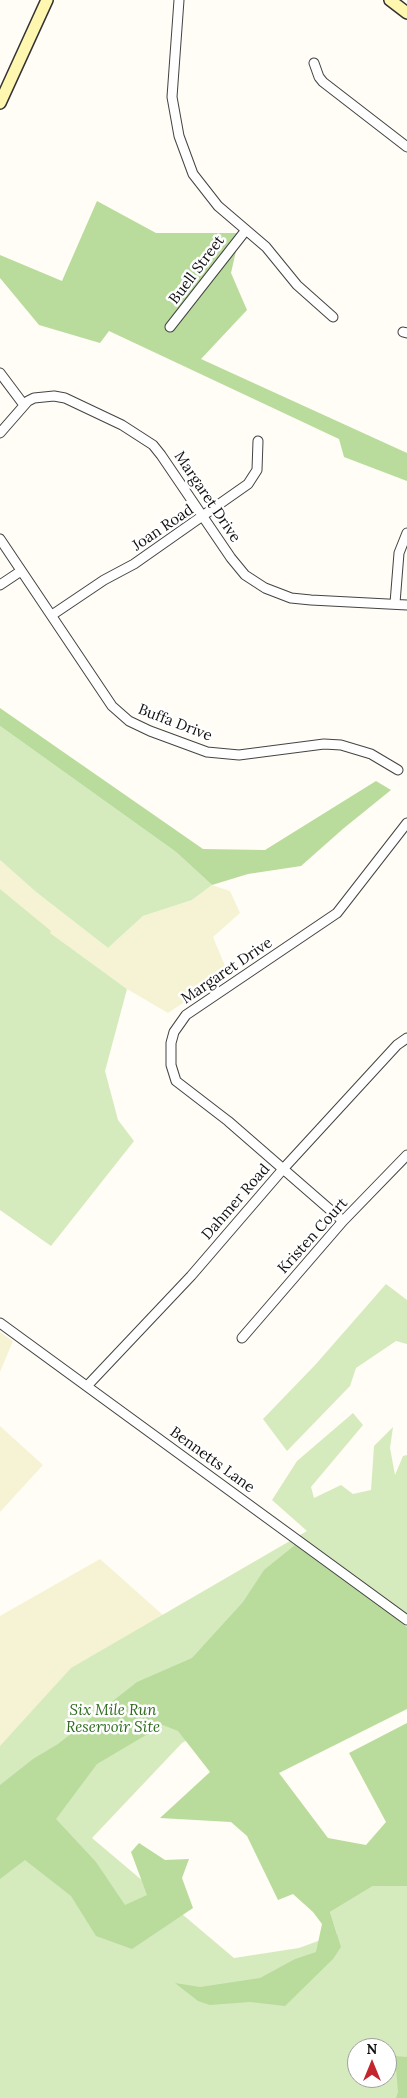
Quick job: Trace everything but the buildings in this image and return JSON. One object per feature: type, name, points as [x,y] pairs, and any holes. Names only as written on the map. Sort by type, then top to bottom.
[{"type":"street","points":[[0,103],[47,0]]},
{"type":"street","points":[[178,0],[172,97],[179,136],[186,158],[200,185],[218,206],[266,247],[297,285],[333,317]]},
{"type":"street","points":[[390,0],[407,13]]},
{"type":"street","points":[[314,63],[318,77],[323,82],[407,147]]},
{"type":"street","name":"Buell Street","points":[[170,327],[246,230]]},
{"type":"street","points":[[0,373],[24,405]]},
{"type":"street","name":"Margaret Drive","points":[[0,433],[24,405],[34,398],[54,396],[65,398],[122,424],[153,445],[204,516],[231,558],[245,575],[265,588],[291,598],[407,605]]},
{"type":"street","name":"Joan Road","points":[[52,615],[104,580],[134,564],[234,495],[254,477],[257,470],[259,452],[258,441]]},
{"type":"street","points":[[395,603],[400,552],[407,533]]},
{"type":"street","name":"Buffa Drive","points":[[0,539],[112,706],[129,721],[196,749],[226,755],[324,744],[340,745],[371,754],[398,770]]},
{"type":"street","points":[[0,585],[21,571]]},
{"type":"street","name":"Margaret Drive","points":[[343,1221],[284,1168],[176,1080],[170,1054],[174,1032],[186,1015],[337,913],[407,823]]},
{"type":"street","name":"Dahmer Road","points":[[88,1386],[190,1276],[284,1168],[397,1045],[407,1038]]},
{"type":"street","name":"Kristen Court","points":[[242,1338],[343,1221],[405,1160]]},
{"type":"street","name":"Bennetts Lane","points":[[0,1323],[407,1620]]},
{"type":"shaded area","points":[[0,860],[36,892],[108,948],[143,916],[192,900],[212,885],[230,891],[240,913],[213,937],[228,973],[168,1013],[127,989],[37,924],[0,933]]},
{"type":"shaded area","points":[[0,1332],[13,1341],[0,1372]]},
{"type":"shaded area","points":[[0,1426],[43,1465],[0,1512]]},
{"type":"shaded area","points":[[100,1559],[200,1648],[0,1785],[0,1616]]},
{"type":"green space","points":[[97,201],[156,233],[240,233],[231,273],[247,310],[201,359],[407,453],[407,481],[344,457],[339,439],[109,331],[100,343],[39,325],[0,278],[0,255],[62,281]]},
{"type":"green space","points":[[0,708],[203,849],[265,850],[376,781],[391,790],[301,866],[248,874],[212,885],[176,852],[0,726]]},
{"type":"green space","points":[[0,726],[176,852],[212,885],[192,900],[143,916],[108,948],[36,892],[0,860]]},
{"type":"green space","points":[[0,889],[51,931],[50,933],[127,989],[105,1071],[118,1120],[134,1141],[51,1246],[0,1210]]},
{"type":"green space","points":[[386,1284],[407,1300],[407,1344],[396,1341],[356,1368],[350,1386],[287,1451],[263,1419],[316,1364]]},
{"type":"green space","name":"Six Mile Run Reservoir Site","points":[[353,1413],[363,1425],[311,1487],[314,1498],[341,1485],[353,1494],[371,1490],[374,1446],[393,1427],[390,1448],[395,1475],[403,1456],[407,1455],[407,1614],[391,1621],[182,1743],[92,1838],[234,1958],[299,1948],[337,1934],[330,1912],[373,1886],[407,1886],[407,2098],[0,2098],[0,1746],[71,1668],[307,1531],[272,1500],[297,1461]]},
{"type":"green space","name":"Six Mile Run Reservoir Site","points":[[295,1545],[407,1627],[407,1709],[279,1773],[328,1838],[366,1845],[386,1822],[349,1753],[407,1723],[407,1886],[373,1886],[330,1912],[341,1947],[333,1959],[285,2006],[250,2002],[210,2005],[198,2001],[175,1983],[200,1987],[260,1978],[295,1959],[316,1952],[322,1924],[313,1912],[293,1894],[278,1900],[247,1836],[231,1822],[160,1818],[210,1772],[178,1731],[163,1725],[97,1764],[56,1819],[96,1862],[125,1905],[147,1895],[131,1852],[139,1843],[165,1860],[189,1859],[182,1878],[193,1908],[132,1949],[96,1936],[71,1896],[25,1860],[0,1879],[0,1785],[33,1759],[58,1744],[137,1682],[192,1658],[243,1602],[264,1570]]},
{"type":"green space","points":[[397,2056],[407,2057],[407,2098],[396,2098],[398,2092]]}]
